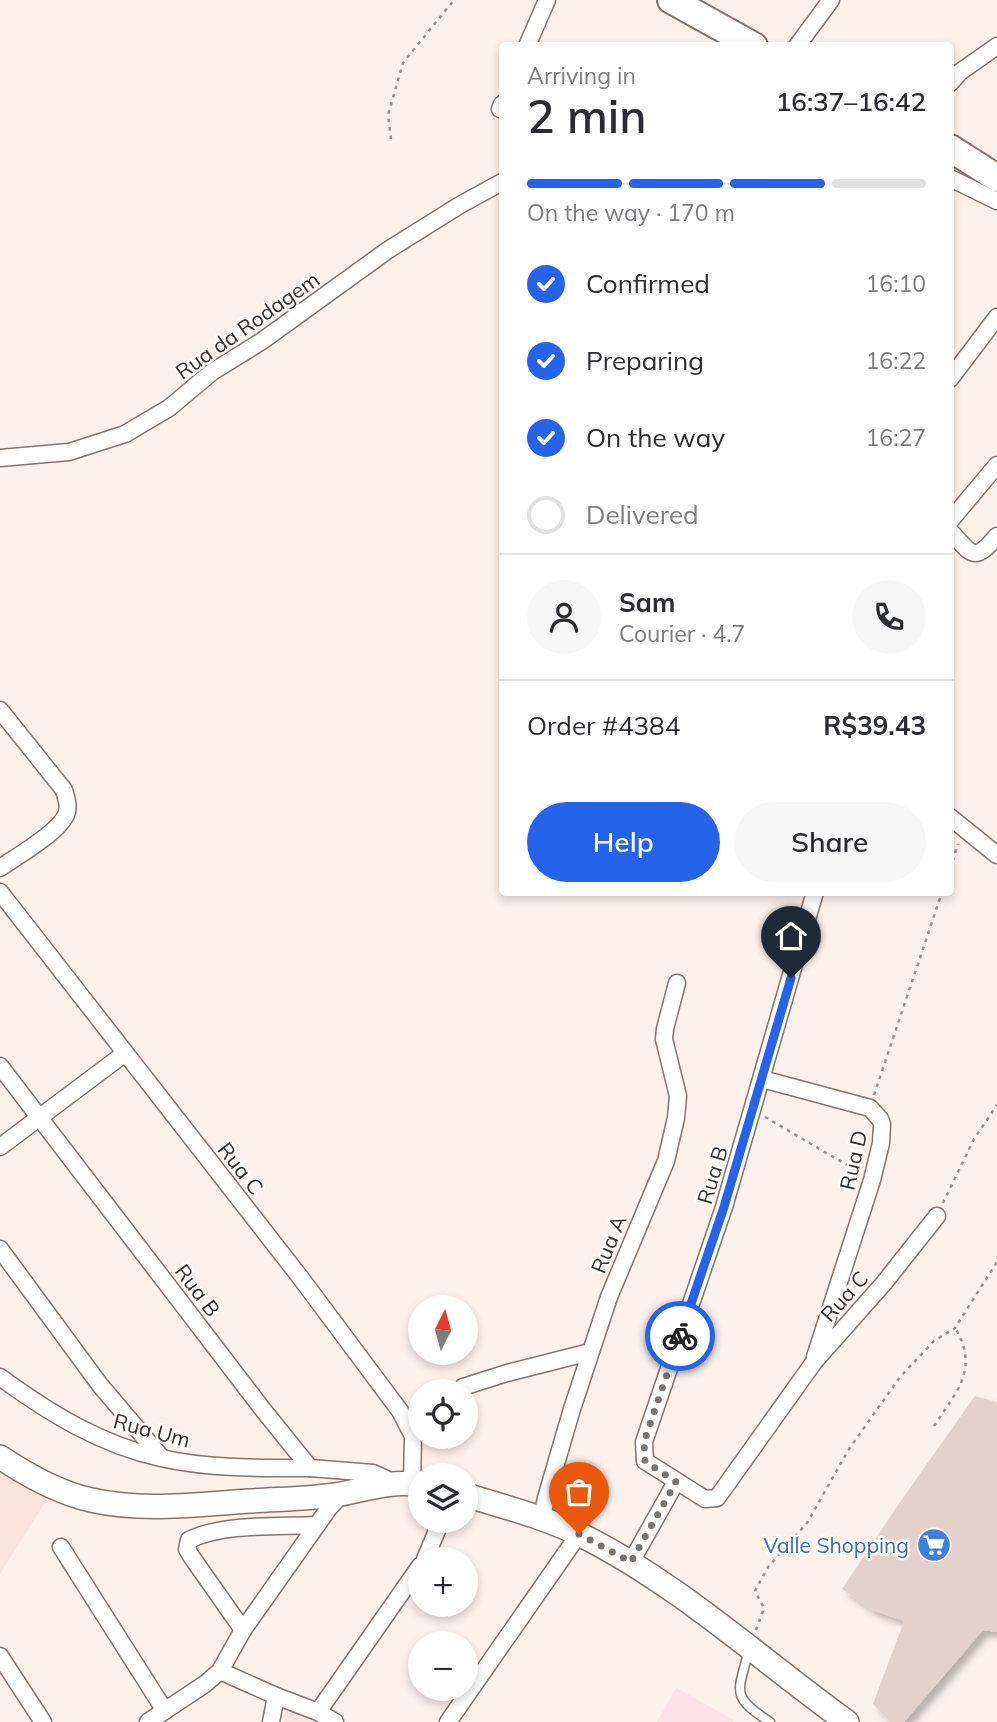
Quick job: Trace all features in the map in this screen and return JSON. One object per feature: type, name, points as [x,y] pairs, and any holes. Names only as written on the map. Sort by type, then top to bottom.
[{"type":"main road","points":[[675,1],[747,42]]},
{"type":"main road","points":[[954,151],[997,178]]},
{"type":"main road","points":[[0,1457],[55,1489],[90,1500],[153,1507],[342,1494],[359,1488],[408,1484]]},
{"type":"main road","points":[[478,1498],[542,1518],[631,1562],[687,1600],[847,1722]]},
{"type":"street","points":[[529,42],[547,0]]},
{"type":"street","points":[[800,42],[831,0]]},
{"type":"street","points":[[954,79],[997,46]]},
{"type":"street","points":[[954,180],[997,201]]},
{"type":"street","name":"Rua da Rodagem","points":[[0,459],[69,452],[125,434],[169,408],[212,373],[262,341],[388,250],[499,184]]},
{"type":"street","points":[[954,374],[997,317]]},
{"type":"street","points":[[954,516],[997,465]]},
{"type":"street","points":[[954,535],[971,553],[981,553],[997,536]]},
{"type":"street","points":[[0,710],[64,790],[68,803],[67,814],[58,827],[0,868]]},
{"type":"street","points":[[954,820],[997,855]]},
{"type":"street","name":"Rua C","points":[[0,893],[300,1277],[409,1424],[413,1436],[411,1463]]},
{"type":"street","name":"Rua B","points":[[676,1482],[649,1465],[643,1457],[644,1442],[724,1207],[814,896]]},
{"type":"street","name":"Rua A","points":[[542,1518],[590,1352],[614,1284],[666,1161],[678,1096],[664,1039],[677,983]]},
{"type":"street","points":[[0,1147],[124,1054]]},
{"type":"street","name":"Rua B","points":[[0,1066],[310,1468]]},
{"type":"street","points":[[762,1079],[870,1108]]},
{"type":"street","name":"Rua D","points":[[814,1362],[872,1180],[883,1130],[880,1119],[870,1108]]},
{"type":"street","name":"Rua C","points":[[676,1482],[705,1499],[714,1499],[721,1494],[814,1362],[884,1283],[937,1216]]},
{"type":"street","points":[[0,1249],[100,1385],[162,1458]]},
{"type":"street","points":[[478,1382],[590,1352]]},
{"type":"street","name":"Rua Um","points":[[0,1377],[38,1405],[83,1430],[123,1447],[162,1458],[222,1465],[310,1468]]},
{"type":"street","points":[[310,1468],[363,1471],[408,1483]]},
{"type":"street","points":[[631,1562],[676,1482]]},
{"type":"street","points":[[148,1722],[220,1671],[243,1630],[342,1494]]},
{"type":"street","points":[[243,1630],[191,1556],[187,1549],[189,1540],[225,1530],[317,1525]]},
{"type":"street","points":[[448,1722],[579,1534]]},
{"type":"street","points":[[61,1547],[165,1711]]},
{"type":"street","points":[[318,1712],[408,1583]]},
{"type":"street","points":[[0,1656],[43,1722]]},
{"type":"street","points":[[220,1671],[318,1712],[335,1722]]},
{"type":"street","points":[[271,1722],[275,1696]]},
{"type":"lane","points":[[749,1649],[739,1688],[740,1696],[748,1708],[770,1722]]},
{"type":"path","points":[[391,139],[388,115],[403,63],[454,0]]},
{"type":"path","points":[[954,857],[964,828]]},
{"type":"path","name":"Rua D","points":[[870,1108],[941,896]]},
{"type":"path","points":[[937,1216],[974,1139],[997,1105]]},
{"type":"path","points":[[753,1110],[872,1180]]},
{"type":"path","points":[[749,1649],[765,1608],[755,1591],[768,1567],[807,1523],[849,1449],[900,1377],[934,1341],[955,1328],[997,1262]]},
{"type":"path","points":[[934,1426],[955,1398],[963,1377],[966,1346],[955,1328]]},
{"type":"shaded area","points":[[0,1463],[49,1496],[0,1574]]},
{"type":"shaded area","points":[[676,1688],[734,1720],[733,1722],[657,1722]]},
{"type":"shaded area","points":[[287,1704],[317,1722],[283,1722]]},
{"type":"building","name":"Valle Shopping","points":[[975,1396],[997,1402],[997,1632],[983,1630],[904,1722],[890,1722],[873,1704],[904,1621],[872,1610],[842,1589]]},
{"type":"way so far","points":[[579,1534],[631,1562],[676,1482],[649,1465],[643,1457],[643,1450],[680,1336]]},
{"type":"place","name":"Valle Shopping","points":[[934,1545]]},
{"type":"route","points":[[680,1336],[724,1207],[791,978]]}]
